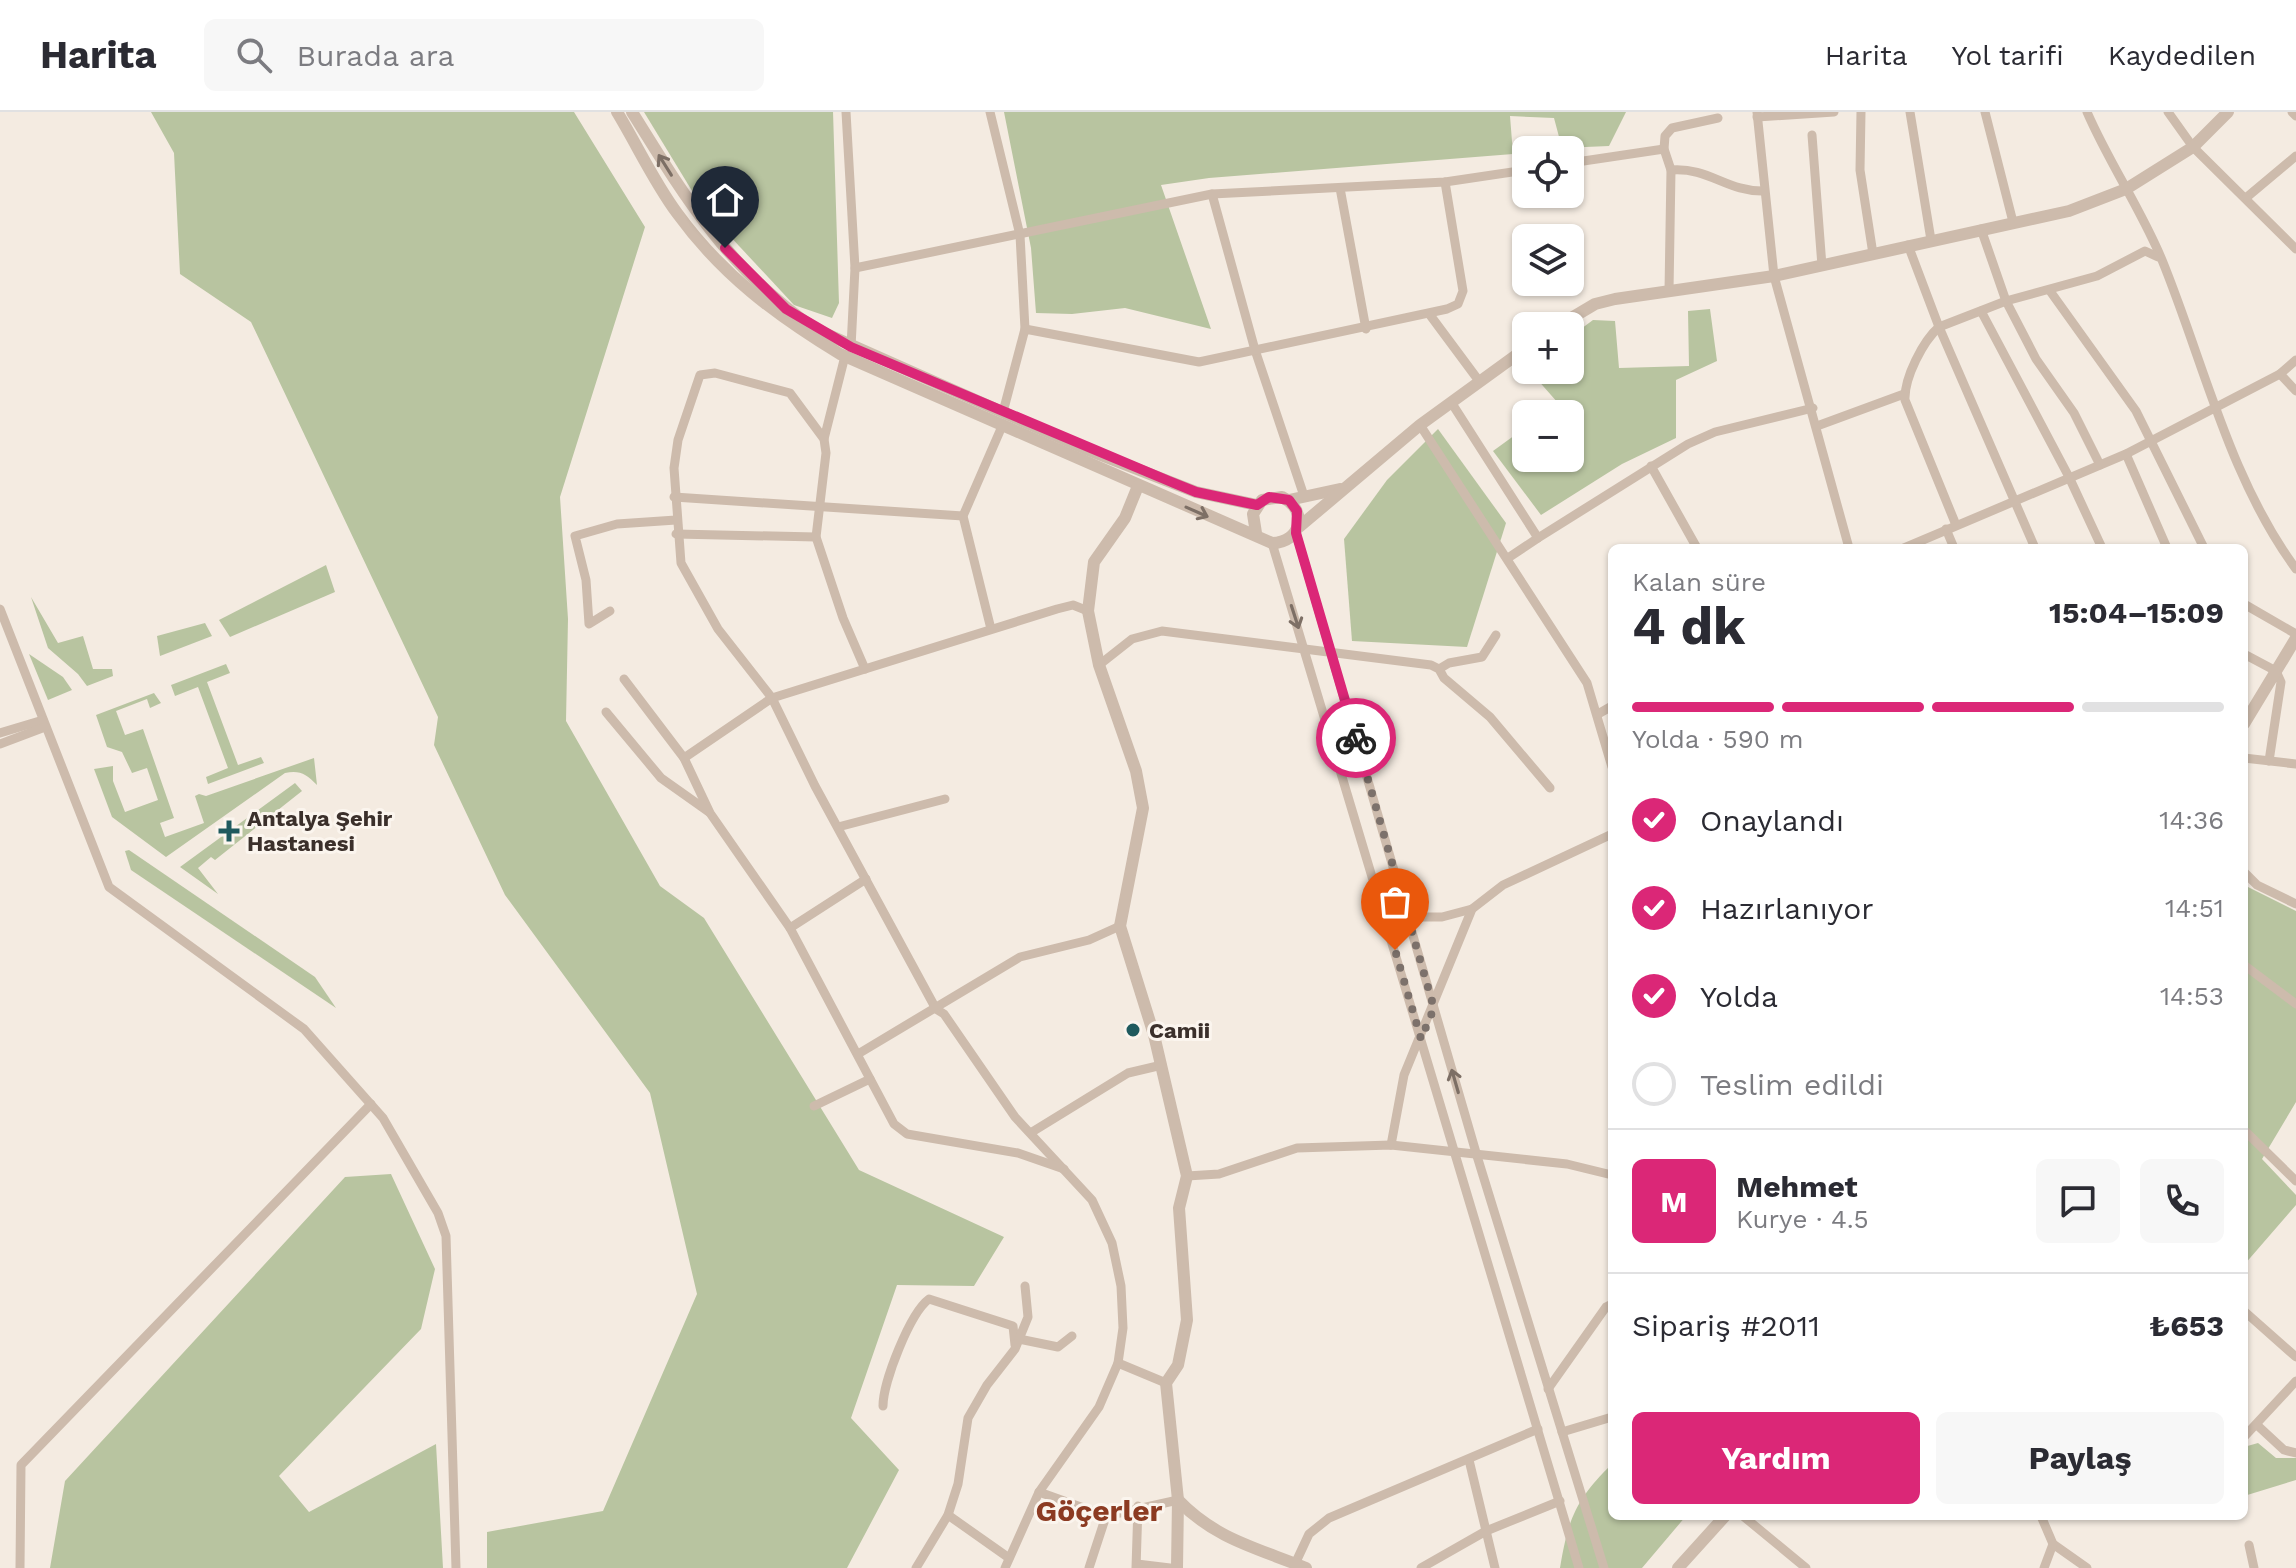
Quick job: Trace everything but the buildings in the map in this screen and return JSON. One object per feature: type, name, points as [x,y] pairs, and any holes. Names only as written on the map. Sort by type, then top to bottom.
[{"type":"street","points":[[617,112],[677,213],[731,276],[778,316],[848,352],[1003,418],[1196,492],[1257,505]]},
{"type":"street","points":[[632,112],[697,216],[739,265],[786,309],[848,352]]},
{"type":"street","points":[[846,112],[855,268],[848,352],[824,439],[826,453],[817,506],[816,537],[843,618],[865,669]]},
{"type":"street","points":[[990,112],[1020,235],[1025,329],[1003,418],[963,516],[991,629]]},
{"type":"street","points":[[1834,112],[1757,114],[1774,276],[1813,408],[1848,544]]},
{"type":"street","points":[[1861,112],[1860,170],[1873,254]]},
{"type":"street","points":[[1910,112],[1931,240]]},
{"type":"street","points":[[1985,112],[2013,222]]},
{"type":"street","points":[[2087,112],[2161,259],[2214,406],[2260,513],[2296,569]]},
{"type":"street","points":[[2168,112],[2193,147],[2247,197],[2296,249]]},
{"type":"street","points":[[1582,312],[1595,304],[1774,276],[2069,211],[2126,189],[2193,147],[2228,112]]},
{"type":"street","points":[[1669,291],[1671,170],[1664,149],[1665,136],[1672,128],[1718,118]]},
{"type":"street","points":[[1812,135],[1822,266]]},
{"type":"street","points":[[1584,161],[1664,149]]},
{"type":"street","points":[[2247,197],[2296,156]]},
{"type":"street","points":[[1671,170],[1692,168],[1729,186],[1764,191]]},
{"type":"street","points":[[855,268],[1212,194],[1445,182],[1512,172]]},
{"type":"street","points":[[1025,329],[1199,362],[1430,315],[1458,304],[1463,291],[1445,182]]},
{"type":"street","points":[[1340,188],[1366,329]]},
{"type":"street","points":[[1212,194],[1255,350],[1304,496]]},
{"type":"street","points":[[1981,229],[2006,301],[2036,359],[2074,413],[2100,465]]},
{"type":"street","points":[[1908,245],[1939,327],[2017,499],[2034,544]]},
{"type":"street","points":[[1953,544],[1951,527],[1904,394],[1926,345],[1939,327],[2006,301],[2097,276],[2145,251],[2161,259]]},
{"type":"street","points":[[2050,291],[2154,440],[2202,544]]},
{"type":"street","points":[[1981,311],[2069,477],[2100,544]]},
{"type":"street","points":[[1430,315],[1479,381]]},
{"type":"street","points":[[1272,543],[1285,541],[1420,425],[1512,358]]},
{"type":"street","points":[[1913,544],[2126,454],[2280,374],[2296,360]]},
{"type":"street","points":[[824,439],[790,393],[705,373],[695,383],[678,440],[674,497],[681,563],[695,594],[772,698],[936,1009],[944,1014],[1015,1117],[1092,1200],[1112,1243],[1121,1286],[1123,1328],[1118,1363],[1099,1407],[1039,1492],[1007,1563],[948,1515]]},
{"type":"street","points":[[2280,374],[2296,391]]},
{"type":"street","points":[[1817,426],[1904,394]]},
{"type":"street","points":[[1451,402],[1538,538]]},
{"type":"street","points":[[1508,558],[1651,466],[1715,432],[1813,408]]},
{"type":"street","points":[[1003,418],[1138,486],[1223,523],[1256,533],[1272,543],[1579,1568]]},
{"type":"street","points":[[1420,425],[1587,683],[1608,752]]},
{"type":"street","points":[[2126,454],[2165,544]]},
{"type":"street","points":[[1651,466],[1695,544]]},
{"type":"street","points":[[1138,486],[1125,518],[1094,562],[1088,611],[1099,665],[1136,771],[1143,808],[1120,926],[1162,1065],[1187,1176],[1179,1208],[1187,1320],[1178,1365],[1166,1383],[1178,1500],[1177,1568]]},
{"type":"street","points":[[1256,533],[1252,524],[1257,505],[1269,497],[1289,500],[1343,489]]},
{"type":"street","points":[[674,497],[963,516]]},
{"type":"street","points":[[1289,500],[1297,511],[1297,530],[1477,1156],[1604,1568]]},
{"type":"street","points":[[610,611],[589,624],[586,580],[575,536],[617,524],[676,520]]},
{"type":"street","points":[[676,534],[816,537]]},
{"type":"street","points":[[684,758],[772,698],[1073,605],[1088,611]]},
{"type":"street","points":[[2248,606],[2296,636],[2248,717]]},
{"type":"street","points":[[0,609],[109,887],[304,1029],[371,1104],[438,1213],[446,1236],[456,1568]]},
{"type":"street","points":[[1099,665],[1132,639],[1162,631],[1439,669],[1449,663],[1482,657],[1496,635]]},
{"type":"street","points":[[2248,656],[2276,671],[2282,693],[2269,761]]},
{"type":"street","points":[[1439,669],[1444,678],[1490,717],[1550,788]]},
{"type":"street","points":[[624,679],[684,758],[710,813],[790,928],[894,1124],[907,1134],[1018,1153],[1067,1170]]},
{"type":"street","points":[[1598,714],[1608,708]]},
{"type":"street","points":[[606,712],[661,778],[710,813]]},
{"type":"street","points":[[0,733],[44,723]]},
{"type":"street","points":[[0,744],[44,723]]},
{"type":"street","points":[[2248,758],[2296,764]]},
{"type":"street","points":[[838,827],[945,799]]},
{"type":"street","points":[[1408,917],[1442,917],[1472,909],[1503,885],[1608,836]]},
{"type":"street","points":[[2248,876],[2257,885],[2296,904]]},
{"type":"street","points":[[790,928],[866,879]]},
{"type":"street","points":[[1391,1145],[1404,1075],[1472,909]]},
{"type":"street","points":[[858,1054],[1020,957],[1089,940],[1120,926]]},
{"type":"street","points":[[2248,968],[2296,1004]]},
{"type":"street","points":[[1032,1132],[1128,1073],[1162,1065]]},
{"type":"street","points":[[814,1106],[870,1079]]},
{"type":"street","points":[[20,1568],[21,1465],[371,1104]]},
{"type":"street","points":[[2248,1134],[2296,1181]]},
{"type":"street","points":[[1187,1176],[1219,1174],[1297,1148],[1391,1145],[1567,1164],[1608,1174]]},
{"type":"street","points":[[916,1568],[948,1515],[958,1484],[968,1418],[1017,1344],[1028,1317],[1025,1286]]},
{"type":"street","points":[[883,1406],[883,1393],[897,1357],[917,1313],[929,1299],[1013,1326],[1017,1344]]},
{"type":"street","points":[[1548,1389],[1608,1306]]},
{"type":"street","points":[[2248,1315],[2296,1357]]},
{"type":"street","points":[[1017,1344],[1058,1347],[1072,1336]]},
{"type":"street","points":[[1118,1363],[1166,1383]]},
{"type":"street","points":[[2248,1433],[2296,1381]]},
{"type":"street","points":[[1562,1432],[1608,1418]]},
{"type":"street","points":[[2257,1425],[2284,1450],[2296,1453]]},
{"type":"street","points":[[1178,1500],[1199,1522],[1241,1544],[1300,1566],[1309,1534],[1329,1518],[1538,1429]]},
{"type":"street","points":[[1469,1460],[1495,1568]]},
{"type":"street","points":[[1039,1492],[1106,1516],[1138,1506],[1178,1500]]},
{"type":"street","points":[[1421,1568],[1486,1531],[1560,1501]]},
{"type":"street","points":[[1138,1506],[1136,1566],[1170,1568]]},
{"type":"street","points":[[1089,1568],[1106,1516]]},
{"type":"street","points":[[1678,1568],[1721,1520]]},
{"type":"street","points":[[1748,1520],[1806,1568]]},
{"type":"street","points":[[2043,1520],[2053,1544],[2087,1568]]},
{"type":"street","points":[[2044,1568],[2053,1544]]},
{"type":"street","points":[[2249,1545],[2254,1568]]},
{"type":"green space","points":[[151,112],[574,112],[645,227],[560,497],[568,619],[566,721],[660,886],[704,918],[859,1170],[1004,1237],[974,1286],[897,1285],[851,1418],[899,1470],[847,1568],[487,1568],[487,1532],[603,1511],[697,1294],[650,1093],[505,895],[434,745],[438,717],[251,322],[180,274],[174,153]]},
{"type":"green space","points":[[644,112],[833,112],[839,303],[832,318],[794,305],[700,204]]},
{"type":"green space","points":[[1004,112],[1626,112],[1609,146],[1584,147],[1584,136],[1559,136],[1554,118],[1510,116],[1512,154],[1209,178],[1161,185],[1211,329],[1125,308],[1072,314],[1036,313],[1031,248]]},
{"type":"green space","points":[[1710,309],[1717,361],[1676,380],[1676,438],[1622,464],[1541,515],[1493,451],[1512,437],[1512,472],[1584,472],[1584,400],[1555,400],[1541,384],[1584,384],[1584,327],[1593,320],[1615,321],[1619,368],[1689,366],[1688,311]]},
{"type":"green space","points":[[1438,429],[1506,523],[1467,647],[1352,641],[1344,539],[1387,480]]},
{"type":"green space","points":[[326,565],[335,592],[230,637],[219,620]]},
{"type":"green space","points":[[31,597],[58,643],[83,636],[93,669],[112,669],[113,676],[87,686],[48,648]]},
{"type":"green space","points":[[205,623],[212,636],[160,656],[157,636]]},
{"type":"green space","points":[[29,654],[63,677],[72,690],[48,700]]},
{"type":"green space","points":[[226,664],[230,673],[207,682],[238,765],[261,757],[264,763],[208,784],[206,777],[228,768],[198,687],[175,696],[171,685]]},
{"type":"green space","points":[[154,693],[161,703],[150,708],[147,699],[116,711],[125,735],[143,729],[174,818],[160,823],[165,837],[204,823],[195,796],[199,794],[206,796],[314,758],[317,785],[302,774],[285,773],[166,857],[112,817],[94,769],[113,766],[113,781],[125,812],[158,800],[147,768],[132,773],[122,752],[107,747],[96,715]]},
{"type":"green space","points":[[295,783],[302,791],[215,860],[211,857],[198,868],[218,894],[180,867]]},
{"type":"green space","points":[[129,850],[315,977],[336,1008],[131,870],[125,851]]},
{"type":"green space","points":[[2248,887],[2296,911],[2296,1102],[2262,1159],[2296,1195],[2296,1205],[2248,1260]]},
{"type":"green space","points":[[391,1174],[435,1269],[421,1329],[279,1476],[309,1512],[436,1444],[443,1568],[50,1568],[65,1481],[345,1177]]},
{"type":"green space","points":[[2258,1443],[2276,1458],[2296,1458],[2296,1480],[2248,1495],[2248,1446]]},
{"type":"green space","points":[[1608,1468],[1608,1520],[1683,1520],[1642,1568],[1560,1568],[1570,1523],[1590,1488]]},
{"type":"way so far","points":[[1356,738],[1434,1008],[1421,1039],[1395,950]]},
{"type":"place","name":"Antalya Şehir Hastanesi","points":[[229,831]]},
{"type":"place","name":"Camii","points":[[1133,1030]]},
{"type":"district","name":"Göçerler","points":[[1099,1510]]},
{"type":"route","points":[[725,248],[786,309],[815,329],[851,347],[1088,450],[1196,492],[1257,505],[1275,496],[1289,500],[1299,518],[1296,533],[1356,738]]}]
